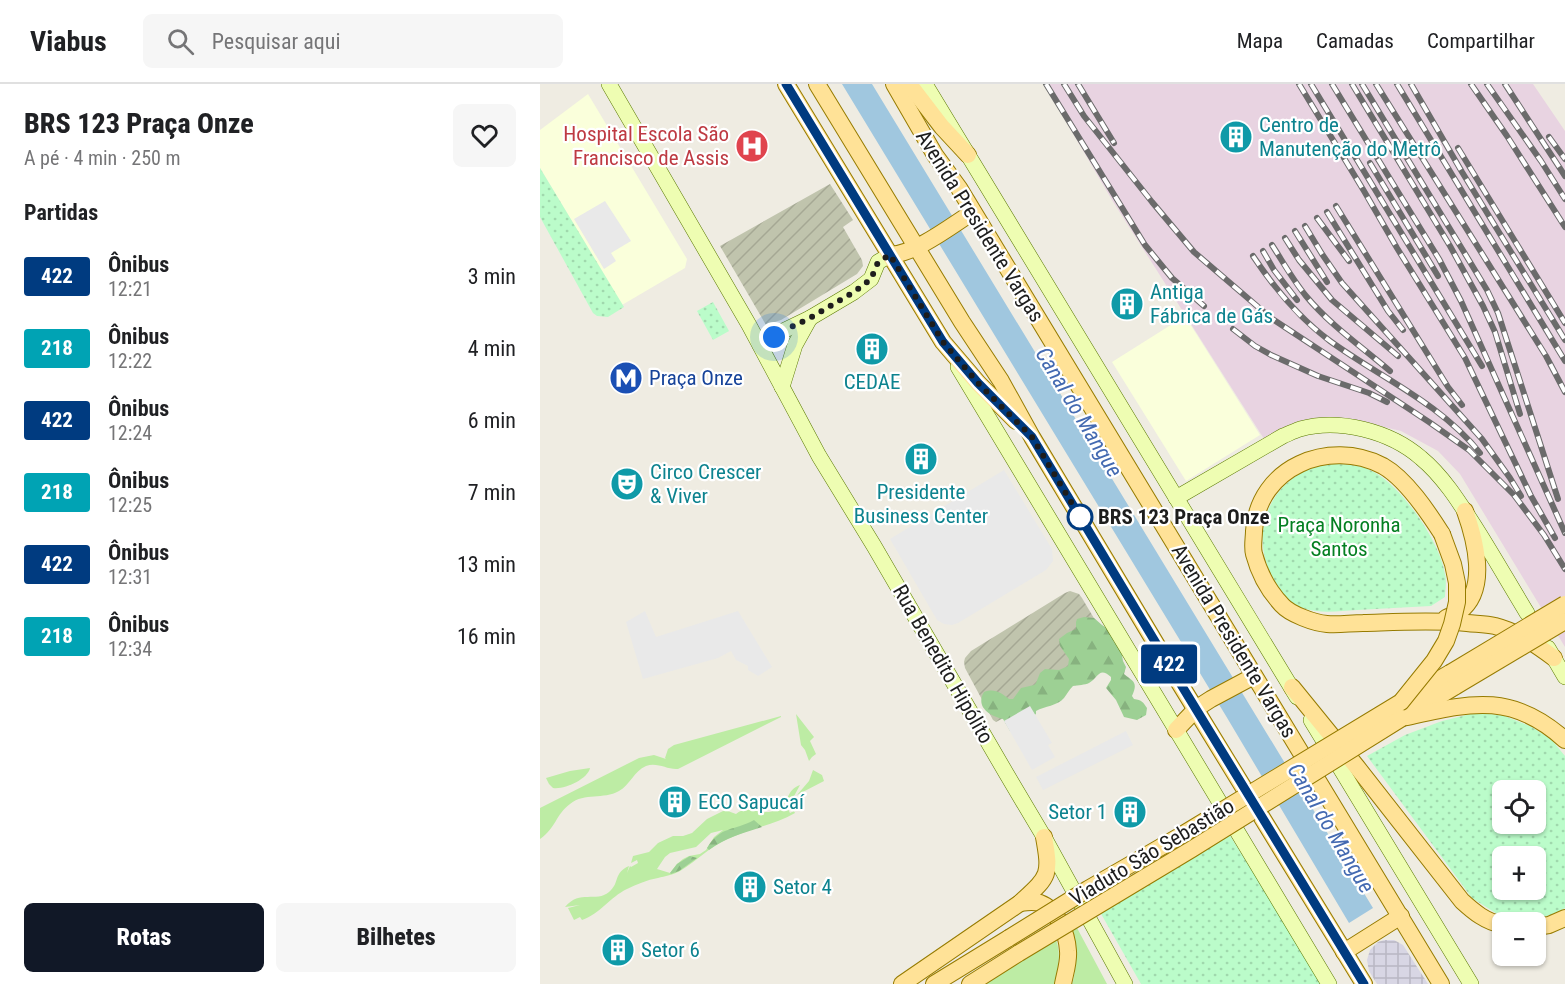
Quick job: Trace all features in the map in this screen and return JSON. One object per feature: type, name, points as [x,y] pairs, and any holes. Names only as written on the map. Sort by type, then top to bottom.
[{"type":"main road","name":"Rua Benedito Hipólito","points":[[609,84],[760,345],[819,456],[1044,837],[1125,984]]},
{"type":"main road","points":[[786,84],[1329,984]]},
{"type":"main road","points":[[817,84],[962,322],[1001,381],[1032,437],[1364,984]]},
{"type":"main road","name":"Avenida Presidente Vargas","points":[[894,84],[935,155],[959,188],[966,217],[1247,680],[1401,916],[1441,984]]},
{"type":"main road","points":[[909,84],[942,127],[968,155]]},
{"type":"main road","name":"Avenida Presidente Vargas","points":[[926,84],[1472,984]]},
{"type":"main road","points":[[760,345],[854,292],[871,279],[878,262],[890,255],[900,254],[916,247],[966,217]]},
{"type":"main road","points":[[782,387],[795,345],[810,318]]},
{"type":"main road","points":[[943,342],[978,383],[1032,437]]},
{"type":"main road","points":[[1176,498],[1283,436],[1300,429],[1322,425],[1345,426],[1374,432],[1401,444],[1420,457],[1439,476],[1465,511],[1527,613]]},
{"type":"main road","points":[[1401,710],[1446,641],[1452,624],[1457,602],[1457,583],[1453,564],[1442,534],[1427,511],[1407,486],[1385,467],[1360,457],[1337,454],[1310,459],[1290,469],[1267,490],[1255,518],[1253,552],[1263,580],[1283,607],[1305,619],[1326,624],[1440,620],[1493,626],[1515,632],[1554,658]]},
{"type":"main road","points":[[1440,620],[1459,612],[1474,591],[1477,554],[1473,532],[1465,511]]},
{"type":"main road","points":[[1453,680],[1565,603]]},
{"type":"main road","points":[[1453,680],[1565,621]]},
{"type":"main road","points":[[1545,643],[1565,677]]},
{"type":"main road","points":[[1176,730],[1197,708],[1247,680]]},
{"type":"main road","name":"Viaduto São Sebastião","points":[[934,984],[1088,889],[1453,680]]},
{"type":"main road","points":[[1292,687],[1462,901],[1478,915],[1492,921]]},
{"type":"main road","points":[[1401,710],[1497,705],[1528,714],[1552,728],[1565,740]]},
{"type":"main road","name":"Viaduto São Sebastião","points":[[970,984],[1192,849],[1401,710]]},
{"type":"main road","points":[[902,984],[1020,903],[1043,881],[1048,871],[1044,837]]},
{"type":"main road","points":[[1020,903],[1035,902],[1048,907],[1063,928],[1068,950],[1063,984]]},
{"type":"main road","points":[[1344,952],[1401,916]]},
{"type":"main road","points":[[1546,925],[1565,918]]},
{"type":"shaded area","points":[[1044,84],[1533,84],[1565,131],[1565,647],[1460,474],[1438,451],[1401,431],[1350,419],[1266,442],[1112,200]]},
{"type":"shaded area","points":[[588,94],[687,259],[685,268],[622,305],[540,168],[540,130]]},
{"type":"shaded area","points":[[830,184],[853,220],[843,227],[862,260],[863,266],[857,274],[781,320],[766,325],[720,246]]},
{"type":"shaded area","points":[[605,201],[631,241],[611,253],[616,261],[604,269],[574,219]]},
{"type":"shaded area","points":[[1185,316],[1260,435],[1186,481],[1112,362]]},
{"type":"shaded area","points":[[1004,470],[1052,549],[1053,561],[1046,570],[958,623],[944,624],[937,620],[890,539]]},
{"type":"shaded area","points":[[1070,591],[1079,594],[1082,598],[1117,657],[996,722],[965,668],[965,658],[971,651]]},
{"type":"shaded area","points":[[645,611],[656,637],[738,611],[772,667],[758,676],[748,670],[748,666],[736,660],[731,651],[718,658],[643,679],[626,622]]},
{"type":"shaded area","points":[[1030,706],[1052,743],[1048,745],[1055,757],[1032,770],[1004,721]]},
{"type":"shaded area","points":[[1126,731],[1133,745],[1043,790],[1036,777]]},
{"type":"shaded area","points":[[1394,940],[1403,945],[1428,984],[1377,984],[1369,971],[1367,960],[1370,950],[1378,942]]},
{"type":"green space","points":[[540,168],[624,307],[608,317],[597,316],[593,313],[540,217]]},
{"type":"green space","points":[[713,302],[729,331],[713,340],[697,311]]},
{"type":"green space","name":"Praça Noronha Santos","points":[[1333,464],[1354,465],[1374,472],[1397,490],[1408,503],[1428,532],[1442,561],[1446,580],[1445,597],[1431,606],[1323,612],[1302,608],[1284,594],[1268,567],[1263,550],[1266,517],[1272,502],[1282,488],[1295,477],[1311,468]]},
{"type":"green space","points":[[1094,618],[1111,631],[1114,642],[1121,650],[1126,667],[1124,674],[1135,685],[1132,696],[1147,708],[1146,715],[1137,720],[1124,717],[1116,700],[1106,688],[1111,677],[1101,673],[1089,683],[1073,686],[1061,701],[1036,711],[1036,714],[1010,731],[1003,719],[985,710],[981,702],[984,692],[995,691],[1013,699],[1021,688],[1034,685],[1040,673],[1045,669],[1059,670],[1068,666],[1069,659],[1060,646],[1059,639],[1076,629],[1077,619]]},
{"type":"green space","points":[[1475,713],[1502,715],[1530,726],[1551,739],[1565,756],[1565,908],[1546,916],[1546,912],[1494,912],[1472,898],[1367,756],[1405,735],[1442,721]]},
{"type":"green space","points":[[796,714],[814,737],[810,741],[816,754],[809,761],[801,745]]},
{"type":"green space","points":[[781,716],[678,769],[655,765],[646,766],[613,794],[576,800],[565,808],[540,839],[540,808],[639,758],[654,755],[666,759],[668,749],[674,745]]},
{"type":"green space","points":[[590,768],[580,780],[563,787],[553,788],[546,778],[570,771]]},
{"type":"green space","points":[[813,770],[822,775],[824,781],[797,795],[809,781]]},
{"type":"green space","points":[[800,785],[793,798],[780,811],[787,807],[790,813],[794,811],[795,813],[723,841],[677,872],[627,889],[594,914],[582,920],[580,917],[574,920],[568,908],[580,905],[565,907],[576,899],[604,895],[609,892],[624,869],[629,866],[627,873],[630,866],[638,863],[637,860],[631,863],[633,856],[649,852],[658,843],[673,836],[692,833],[707,819],[725,810],[736,814],[745,810],[766,812],[778,809],[795,787]],"holes":[[[723,830],[714,837],[706,850],[683,859],[670,873],[657,869],[670,853],[696,847],[711,833]]]},
{"type":"green space","points":[[754,820],[762,827],[728,839],[709,850],[707,848],[722,832]]},
{"type":"green space","points":[[1229,834],[1322,984],[1141,984],[1100,912]]},
{"type":"green space","points":[[690,856],[697,858],[679,871],[670,873],[677,864]]},
{"type":"green space","points":[[1076,926],[1107,984],[1072,984],[1075,950],[1071,929]]},
{"type":"green space","points":[[1056,939],[1059,962],[1054,984],[982,984]]},
{"type":"water","points":[[842,84],[872,84],[1373,908],[1349,923],[1226,716]]},
{"type":"railway","points":[[1046,84],[1145,245],[1172,278],[1204,306]]},
{"type":"railway","points":[[1064,84],[1084,116],[1194,252],[1271,318],[1469,450],[1514,495],[1544,535],[1565,569]]},
{"type":"railway","points":[[1078,84],[1114,143]]},
{"type":"railway","points":[[1299,84],[1465,358],[1531,496],[1555,538]]},
{"type":"railway","points":[[1311,84],[1482,366]]},
{"type":"railway","points":[[1332,84],[1439,259],[1461,301],[1565,533]]},
{"type":"railway","points":[[1352,84],[1450,246],[1483,306],[1495,332],[1520,414]]},
{"type":"railway","points":[[1362,84],[1487,290],[1498,313],[1558,499]]},
{"type":"railway","points":[[1376,84],[1546,356],[1565,392]]},
{"type":"railway","points":[[1397,84],[1565,361]]},
{"type":"railway","points":[[1411,84],[1565,340]]},
{"type":"railway","points":[[1471,84],[1565,227]]},
{"type":"railway","points":[[1487,84],[1565,199]]},
{"type":"railway","points":[[1505,84],[1565,176]]},
{"type":"railway","points":[[1549,137],[1565,159]]},
{"type":"railway","points":[[1458,148],[1565,323]]},
{"type":"railway","points":[[1370,163],[1438,276]]},
{"type":"railway","points":[[1336,206],[1448,387],[1462,405]]},
{"type":"railway","points":[[1327,212],[1388,311],[1403,330]]},
{"type":"railway","points":[[1317,218],[1349,261]]},
{"type":"railway","points":[[1305,226],[1342,283],[1482,439],[1521,496]]},
{"type":"railway","points":[[1295,231],[1327,282]]},
{"type":"railway","points":[[1285,238],[1299,260],[1332,300],[1398,356]]},
{"type":"railway","points":[[1272,245],[1315,307],[1390,371]]},
{"type":"railway","points":[[1263,251],[1297,300]]},
{"type":"railway","points":[[1253,256],[1288,302],[1308,323],[1349,354],[1428,405],[1464,435],[1480,453]]},
{"type":"railway","points":[[1233,329],[1271,355],[1318,376],[1369,393],[1387,402]]},
{"type":"bus line","name":"422","points":[[786,84],[943,342],[978,383],[1032,437],[1364,984]]},
{"type":"place","name":"Centro de Manutenção do Metrô","points":[[1236,137]]},
{"type":"place","name":"Hospital Escola São Francisco de Assis","points":[[752,146]]},
{"type":"place","name":"Antiga Fábrica de Gás","points":[[1127,304]]},
{"type":"place","name":"CEDAE","points":[[872,349]]},
{"type":"place","name":"Praça Onze","points":[[626,378]]},
{"type":"place","name":"Presidente Business Center","points":[[921,459]]},
{"type":"place","name":"Circo Crescer & Viver","points":[[627,484]]},
{"type":"place","name":"BRS 123 Praça Onze","points":[[1080,517]]},
{"type":"place","name":"ECO Sapucaí","points":[[675,802]]},
{"type":"place","name":"Setor 1","points":[[1130,812]]},
{"type":"place","name":"Setor 4","points":[[750,887]]},
{"type":"place","name":"Setor 6","points":[[618,950]]},
{"type":"route","points":[[774,337],[854,292],[871,279],[878,262],[890,255],[943,342],[978,383],[1032,437],[1080,517]]},
{"type":"water label","name":"Canal do Mangue","points":[[1079,412]]},
{"type":"water label","name":"Canal do Mangue","points":[[1331,828]]}]
